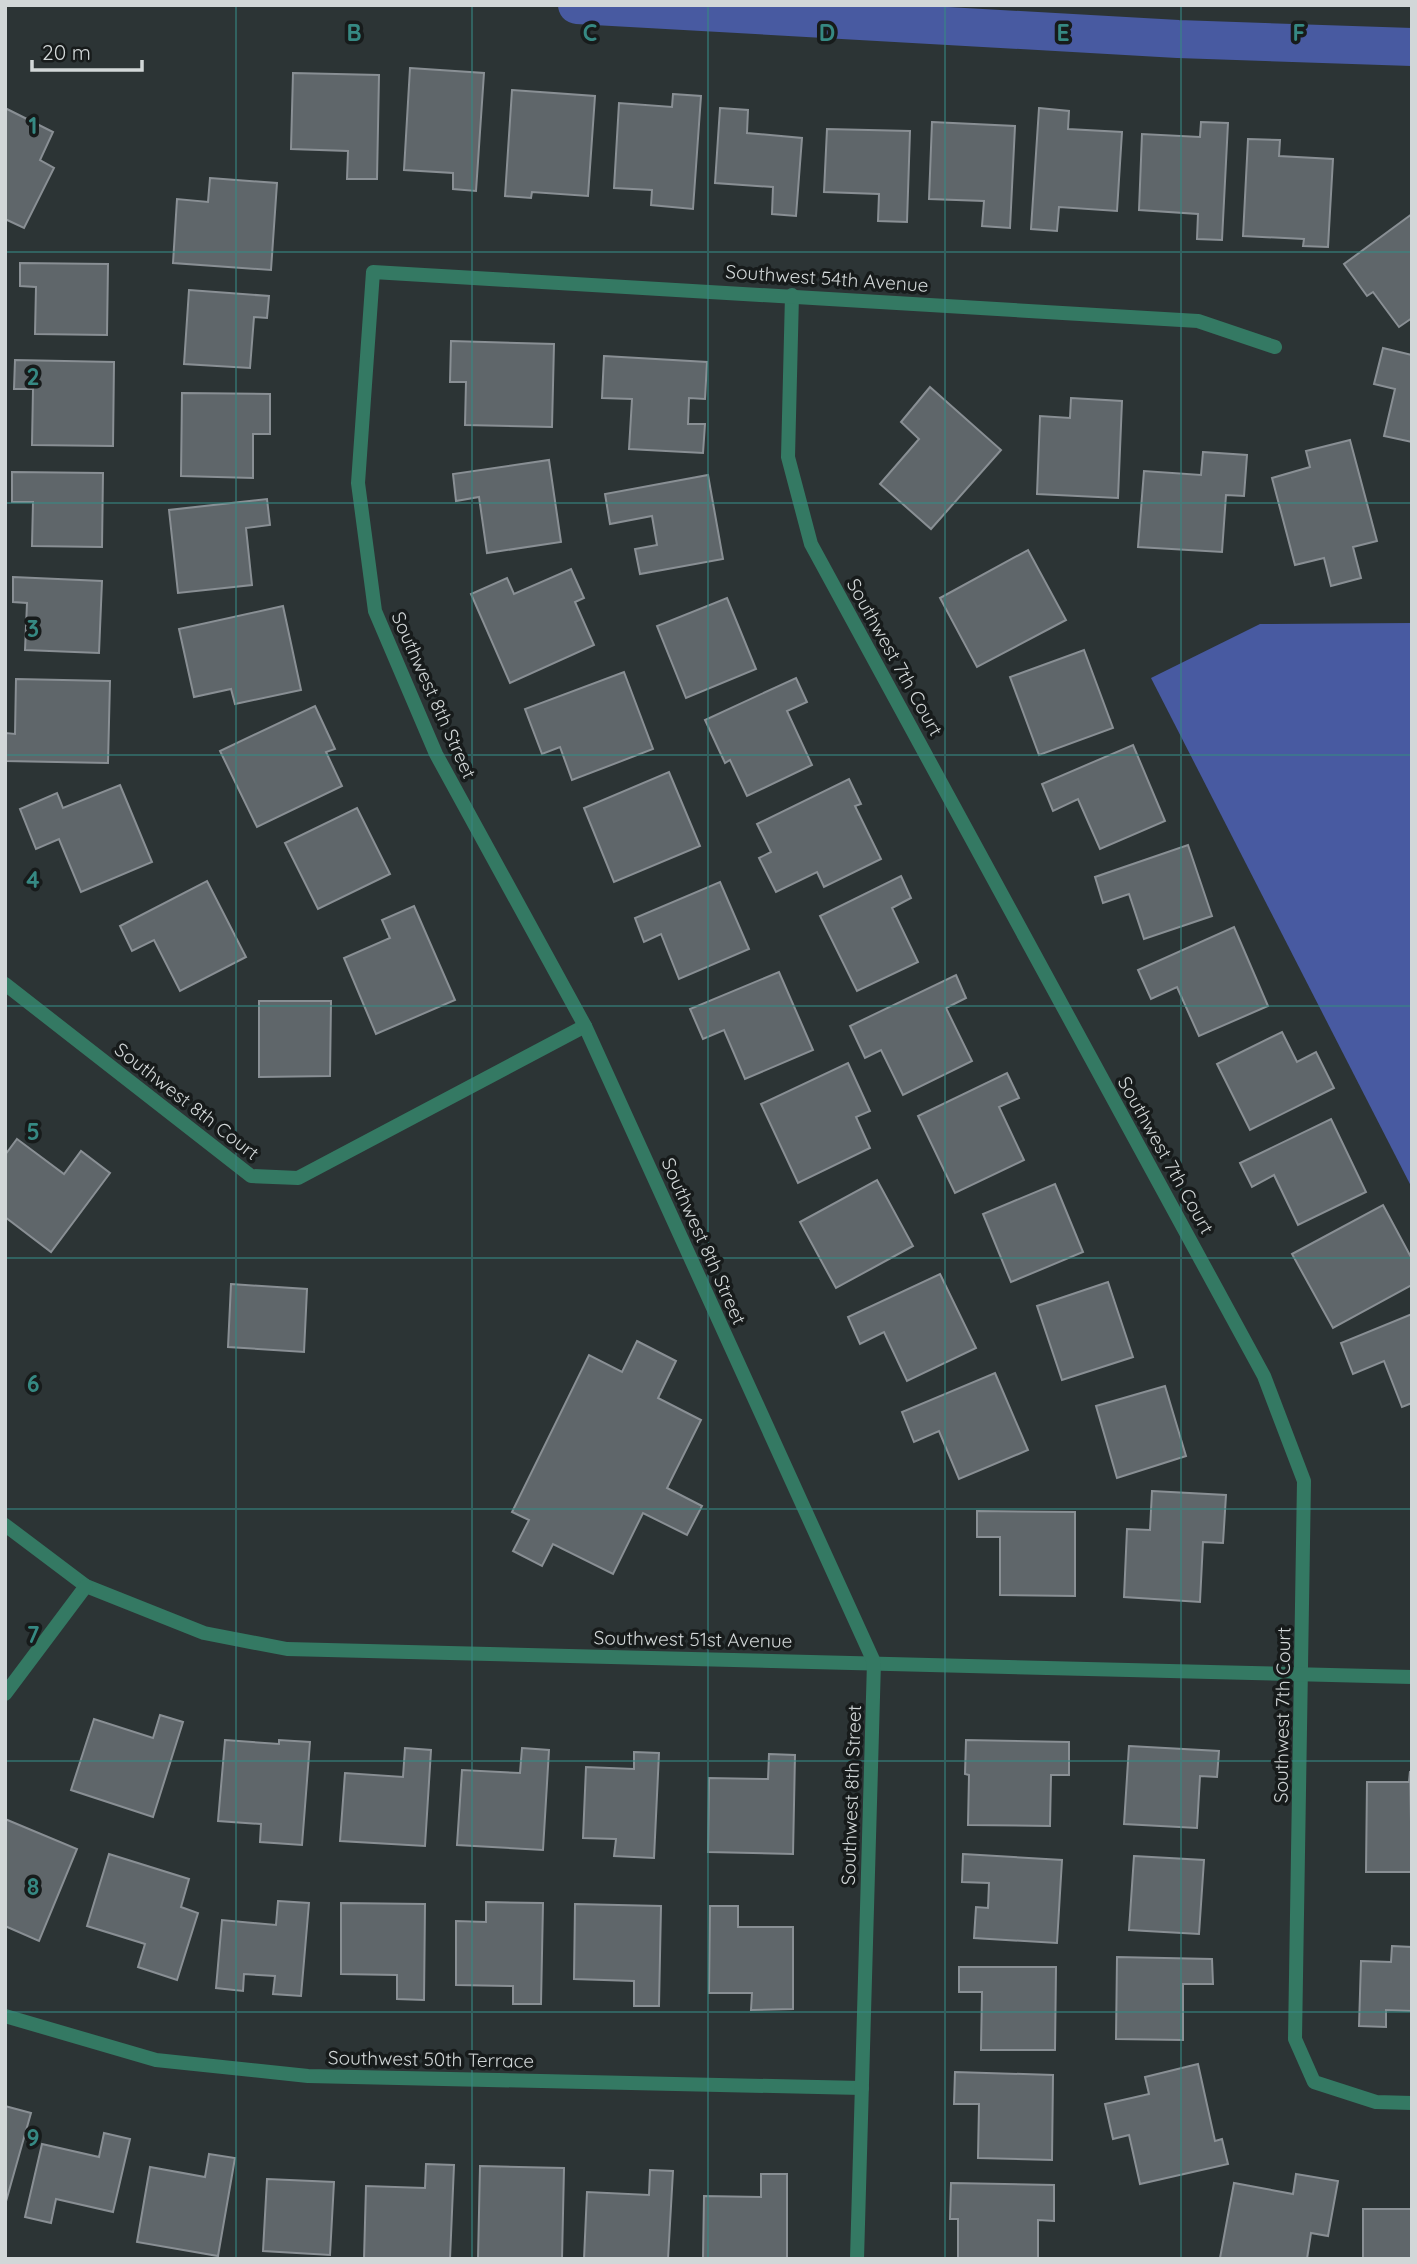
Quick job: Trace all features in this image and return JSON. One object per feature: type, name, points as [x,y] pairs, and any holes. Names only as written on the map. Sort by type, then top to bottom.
[{"type":"street","name":"Southwest 54th Avenue","points":[[373,272],[1198,321],[1275,347]]},
{"type":"street","name":"Southwest 8th Street","points":[[373,272],[358,483],[375,611],[436,754],[585,1026],[874,1662],[857,2259]]},
{"type":"street","name":"Southwest 7th Court","points":[[792,295],[788,457],[811,544],[1264,1376],[1304,1481],[1303,1676],[1295,2039],[1314,2082],[1376,2102],[1412,2103]]},
{"type":"street","name":"Southwest 8th Court","points":[[5,984],[251,1176],[298,1178],[585,1026]]},
{"type":"street","name":"Southwest 51st Avenue","points":[[5,1525],[86,1586],[204,1633],[287,1649],[1412,1677]]},
{"type":"street","points":[[5,1693],[86,1586]]},
{"type":"street","name":"Southwest 50th Terrace","points":[[5,2016],[156,2060],[308,2076],[863,2088]]},
{"type":"water","points":[[1412,623],[1412,1188],[1151,678],[1260,624]]},
{"type":"building","points":[[410,68],[484,73],[476,191],[453,189],[453,173],[404,170]]},
{"type":"building","points":[[293,73],[379,75],[377,179],[347,179],[348,151],[291,149]]},
{"type":"building","points":[[512,90],[595,96],[588,196],[532,192],[531,198],[505,196]]},
{"type":"building","points":[[673,94],[701,96],[693,209],[651,205],[652,190],[614,188],[619,103],[672,107]]},
{"type":"building","points":[[5,108],[53,132],[40,160],[54,168],[24,228],[5,219]]},
{"type":"building","points":[[720,108],[748,110],[747,133],[802,138],[796,216],[772,214],[773,187],[715,183]]},
{"type":"building","points":[[1039,108],[1069,111],[1068,129],[1122,132],[1117,211],[1059,207],[1057,231],[1031,229]]},
{"type":"building","points":[[932,122],[1015,126],[1010,228],[982,226],[984,201],[929,199]]},
{"type":"building","points":[[1201,122],[1228,123],[1222,240],[1197,239],[1198,214],[1139,210],[1142,134],[1200,137]]},
{"type":"building","points":[[827,129],[910,131],[907,222],[878,221],[879,194],[824,192]]},
{"type":"building","points":[[1248,139],[1280,140],[1279,156],[1333,159],[1328,247],[1303,246],[1304,239],[1243,236]]},
{"type":"building","points":[[210,178],[277,183],[271,270],[173,263],[177,199],[208,202]]},
{"type":"building","points":[[1412,214],[1412,318],[1399,327],[1373,292],[1367,296],[1344,264]]},
{"type":"building","points":[[20,263],[108,264],[107,335],[35,334],[36,287],[20,286]]},
{"type":"building","points":[[189,290],[269,296],[267,318],[254,317],[250,368],[184,364]]},
{"type":"building","points":[[451,341],[554,344],[552,427],[465,425],[466,382],[450,382]]},
{"type":"building","points":[[1383,348],[1412,355],[1412,442],[1384,436],[1395,389],[1374,384]]},
{"type":"building","points":[[604,356],[707,362],[705,399],[689,398],[688,424],[705,424],[703,453],[629,449],[632,399],[602,398]]},
{"type":"building","points":[[15,360],[114,362],[113,446],[32,445],[33,389],[14,389]]},
{"type":"building","points":[[930,387],[1001,450],[931,529],[880,484],[919,439],[901,422]]},
{"type":"building","points":[[182,393],[270,394],[270,434],[253,434],[253,478],[181,476]]},
{"type":"building","points":[[1071,398],[1122,401],[1118,498],[1037,494],[1040,416],[1070,418]]},
{"type":"building","points":[[1350,440],[1377,541],[1353,547],[1361,578],[1331,586],[1324,558],[1295,565],[1272,478],[1310,467],[1306,451]]},
{"type":"building","points":[[1203,452],[1247,455],[1244,496],[1226,495],[1222,552],[1138,547],[1144,471],[1201,475]]},
{"type":"building","points":[[549,460],[561,542],[487,553],[479,497],[456,501],[453,474]]},
{"type":"building","points":[[12,472],[103,473],[102,547],[32,546],[33,502],[12,502]]},
{"type":"building","points":[[708,475],[723,559],[640,574],[635,549],[657,545],[652,516],[610,524],[605,494]]},
{"type":"building","points":[[267,499],[270,525],[246,528],[252,585],[178,593],[169,510]]},
{"type":"building","points":[[1028,550],[1066,620],[977,667],[940,598]]},
{"type":"building","points":[[571,569],[584,598],[575,602],[594,645],[510,683],[471,594],[507,578],[514,594]]},
{"type":"building","points":[[13,577],[102,581],[99,653],[25,650],[27,603],[13,602]]},
{"type":"building","points":[[727,598],[756,669],[686,698],[657,626]]},
{"type":"building","points":[[283,606],[301,690],[235,704],[231,689],[194,697],[179,629]]},
{"type":"building","points":[[1084,650],[1113,728],[1039,755],[1010,677]]},
{"type":"building","points":[[624,672],[653,749],[572,780],[560,747],[542,754],[525,709]]},
{"type":"building","points":[[796,678],[807,702],[787,711],[812,765],[747,796],[730,760],[725,763],[705,720]]},
{"type":"building","points":[[16,679],[110,681],[108,763],[5,761],[6,733],[15,734]]},
{"type":"building","points":[[315,706],[335,749],[326,752],[342,786],[257,827],[220,751]]},
{"type":"building","points":[[1133,745],[1165,821],[1100,849],[1078,799],[1053,811],[1042,784]]},
{"type":"building","points":[[669,772],[700,846],[614,882],[584,808]]},
{"type":"building","points":[[849,779],[861,804],[855,806],[881,859],[824,887],[817,872],[776,892],[759,858],[771,852],[757,824]]},
{"type":"building","points":[[120,785],[152,862],[81,892],[59,839],[36,849],[20,809],[57,793],[63,808]]},
{"type":"building","points":[[357,808],[390,874],[318,909],[285,843]]},
{"type":"building","points":[[1188,845],[1212,916],[1144,939],[1129,894],[1103,903],[1095,877]]},
{"type":"building","points":[[901,876],[911,898],[892,908],[918,962],[857,991],[820,916]]},
{"type":"building","points":[[207,881],[246,957],[180,991],[154,940],[132,951],[120,926]]},
{"type":"building","points":[[720,882],[749,949],[679,979],[661,934],[644,942],[635,918]]},
{"type":"building","points":[[414,906],[455,1000],[376,1034],[344,958],[390,938],[382,920]]},
{"type":"building","points":[[1234,927],[1268,1006],[1199,1036],[1177,987],[1151,999],[1138,970]]},
{"type":"building","points":[[779,972],[813,1050],[745,1079],[724,1030],[703,1039],[690,1009]]},
{"type":"building","points":[[956,975],[966,998],[946,1008],[972,1061],[903,1095],[881,1050],[865,1058],[850,1026]]},
{"type":"building","points":[[259,1001],[331,1001],[330,1076],[259,1077]]},
{"type":"building","points":[[1282,1032],[1297,1062],[1316,1052],[1334,1088],[1250,1130],[1217,1064]]},
{"type":"building","points":[[848,1063],[870,1111],[856,1117],[870,1148],[798,1183],[761,1104]]},
{"type":"building","points":[[1007,1073],[1019,1098],[999,1107],[1024,1160],[955,1193],[918,1116]]},
{"type":"building","points":[[1331,1119],[1366,1192],[1298,1225],[1274,1175],[1252,1187],[1240,1163]]},
{"type":"building","points":[[17,1139],[64,1174],[81,1151],[110,1173],[51,1252],[5,1217],[5,1155]]},
{"type":"building","points":[[877,1180],[913,1246],[836,1288],[800,1222]]},
{"type":"building","points":[[1055,1184],[1083,1252],[1011,1282],[983,1214]]},
{"type":"building","points":[[1383,1205],[1412,1259],[1412,1285],[1333,1328],[1292,1254]]},
{"type":"building","points":[[940,1274],[976,1348],[907,1381],[884,1332],[860,1344],[848,1317]]},
{"type":"building","points":[[1108,1282],[1133,1357],[1062,1380],[1037,1306]]},
{"type":"building","points":[[231,1284],[307,1289],[304,1352],[228,1347]]},
{"type":"building","points":[[1412,1314],[1412,1403],[1402,1407],[1384,1361],[1353,1374],[1341,1343]]},
{"type":"building","points":[[637,1341],[676,1361],[658,1398],[701,1420],[667,1488],[702,1506],[687,1535],[643,1513],[613,1574],[553,1544],[542,1566],[513,1551],[529,1520],[512,1512],[589,1355],[622,1372]]},
{"type":"building","points":[[995,1373],[1028,1450],[959,1479],[939,1431],[914,1442],[902,1412]]},
{"type":"building","points":[[1165,1386],[1186,1456],[1117,1478],[1096,1406]]},
{"type":"building","points":[[1152,1491],[1226,1495],[1223,1543],[1203,1542],[1200,1602],[1124,1597],[1127,1529],[1150,1530]]},
{"type":"building","points":[[977,1511],[1075,1512],[1075,1596],[1000,1595],[1000,1537],[977,1537]]},
{"type":"building","points":[[160,1715],[183,1722],[153,1817],[71,1790],[94,1719],[153,1738]]},
{"type":"building","points":[[225,1740],[279,1744],[279,1740],[310,1742],[302,1845],[260,1842],[261,1824],[218,1821]]},
{"type":"building","points":[[966,1740],[1069,1742],[1069,1775],[1051,1775],[1050,1826],[968,1825],[969,1775],[965,1774]]},
{"type":"building","points":[[1129,1746],[1219,1751],[1217,1777],[1200,1776],[1197,1828],[1124,1824]]},
{"type":"building","points":[[405,1748],[431,1750],[425,1846],[340,1841],[345,1773],[403,1777]]},
{"type":"building","points":[[522,1748],[549,1750],[543,1850],[457,1845],[462,1770],[520,1773]]},
{"type":"building","points":[[634,1752],[659,1753],[654,1858],[614,1856],[616,1839],[583,1838],[586,1767],[634,1769]]},
{"type":"building","points":[[769,1754],[795,1755],[793,1854],[708,1852],[709,1778],[768,1779]]},
{"type":"building","points":[[1410,1771],[1412,1872],[1366,1872],[1367,1782],[1409,1782]]},
{"type":"building","points":[[5,1819],[77,1849],[39,1941],[5,1926]]},
{"type":"building","points":[[109,1854],[189,1879],[181,1907],[198,1913],[177,1980],[138,1967],[145,1944],[87,1926]]},
{"type":"building","points":[[963,1854],[1062,1860],[1057,1943],[974,1938],[976,1907],[988,1908],[989,1883],[962,1882]]},
{"type":"building","points":[[1134,1856],[1204,1860],[1199,1934],[1129,1930]]},
{"type":"building","points":[[278,1901],[309,1903],[301,1996],[273,1994],[275,1976],[244,1974],[243,1991],[216,1988],[222,1920],[276,1925]]},
{"type":"building","points":[[486,1902],[543,1903],[541,2004],[513,2004],[513,1986],[456,1985],[456,1921],[486,1922]]},
{"type":"building","points":[[341,1903],[425,1904],[424,2000],[397,1999],[397,1975],[341,1974]]},
{"type":"building","points":[[575,1904],[661,1906],[659,2006],[634,2006],[634,1981],[574,1979]]},
{"type":"building","points":[[710,1906],[738,1906],[738,1927],[793,1927],[793,2009],[751,2010],[752,1993],[709,1993]]},
{"type":"building","points":[[1392,1946],[1412,1947],[1412,2011],[1386,2010],[1386,2027],[1359,2026],[1361,1961],[1391,1962]]},
{"type":"building","points":[[1117,1957],[1212,1959],[1213,1984],[1183,1984],[1183,2040],[1116,2039]]},
{"type":"building","points":[[959,1967],[1056,1967],[1055,2050],[981,2050],[982,1992],[959,1992]]},
{"type":"building","points":[[1198,2064],[1215,2141],[1222,2139],[1228,2164],[1140,2184],[1129,2135],[1113,2139],[1105,2104],[1149,2094],[1145,2077]]},
{"type":"building","points":[[955,2072],[1053,2075],[1052,2160],[978,2158],[979,2104],[954,2104]]},
{"type":"building","points":[[5,2106],[31,2113],[5,2205]]},
{"type":"building","points":[[104,2133],[130,2139],[113,2212],[56,2199],[51,2223],[25,2217],[42,2144],[99,2157]]},
{"type":"building","points":[[209,2154],[235,2158],[218,2256],[137,2242],[150,2167],[205,2177]]},
{"type":"building","points":[[426,2164],[454,2165],[450,2259],[364,2259],[366,2186],[425,2188]]},
{"type":"building","points":[[480,2166],[564,2168],[562,2259],[478,2259]]},
{"type":"building","points":[[650,2170],[673,2171],[668,2259],[584,2259],[587,2192],[649,2195]]},
{"type":"building","points":[[761,2174],[787,2174],[787,2259],[703,2259],[704,2196],[761,2197]]},
{"type":"building","points":[[1296,2174],[1338,2181],[1328,2236],[1311,2233],[1307,2259],[1220,2258],[1234,2183],[1293,2194]]},
{"type":"building","points":[[267,2179],[334,2182],[330,2255],[263,2251]]},
{"type":"building","points":[[951,2183],[1054,2185],[1054,2221],[1038,2220],[1038,2259],[958,2259],[958,2219],[950,2219]]},
{"type":"building","points":[[1363,2209],[1412,2209],[1412,2259],[1363,2259]]},
{"type":"waterway","points":[[577,5],[1178,39],[1412,47]]}]
